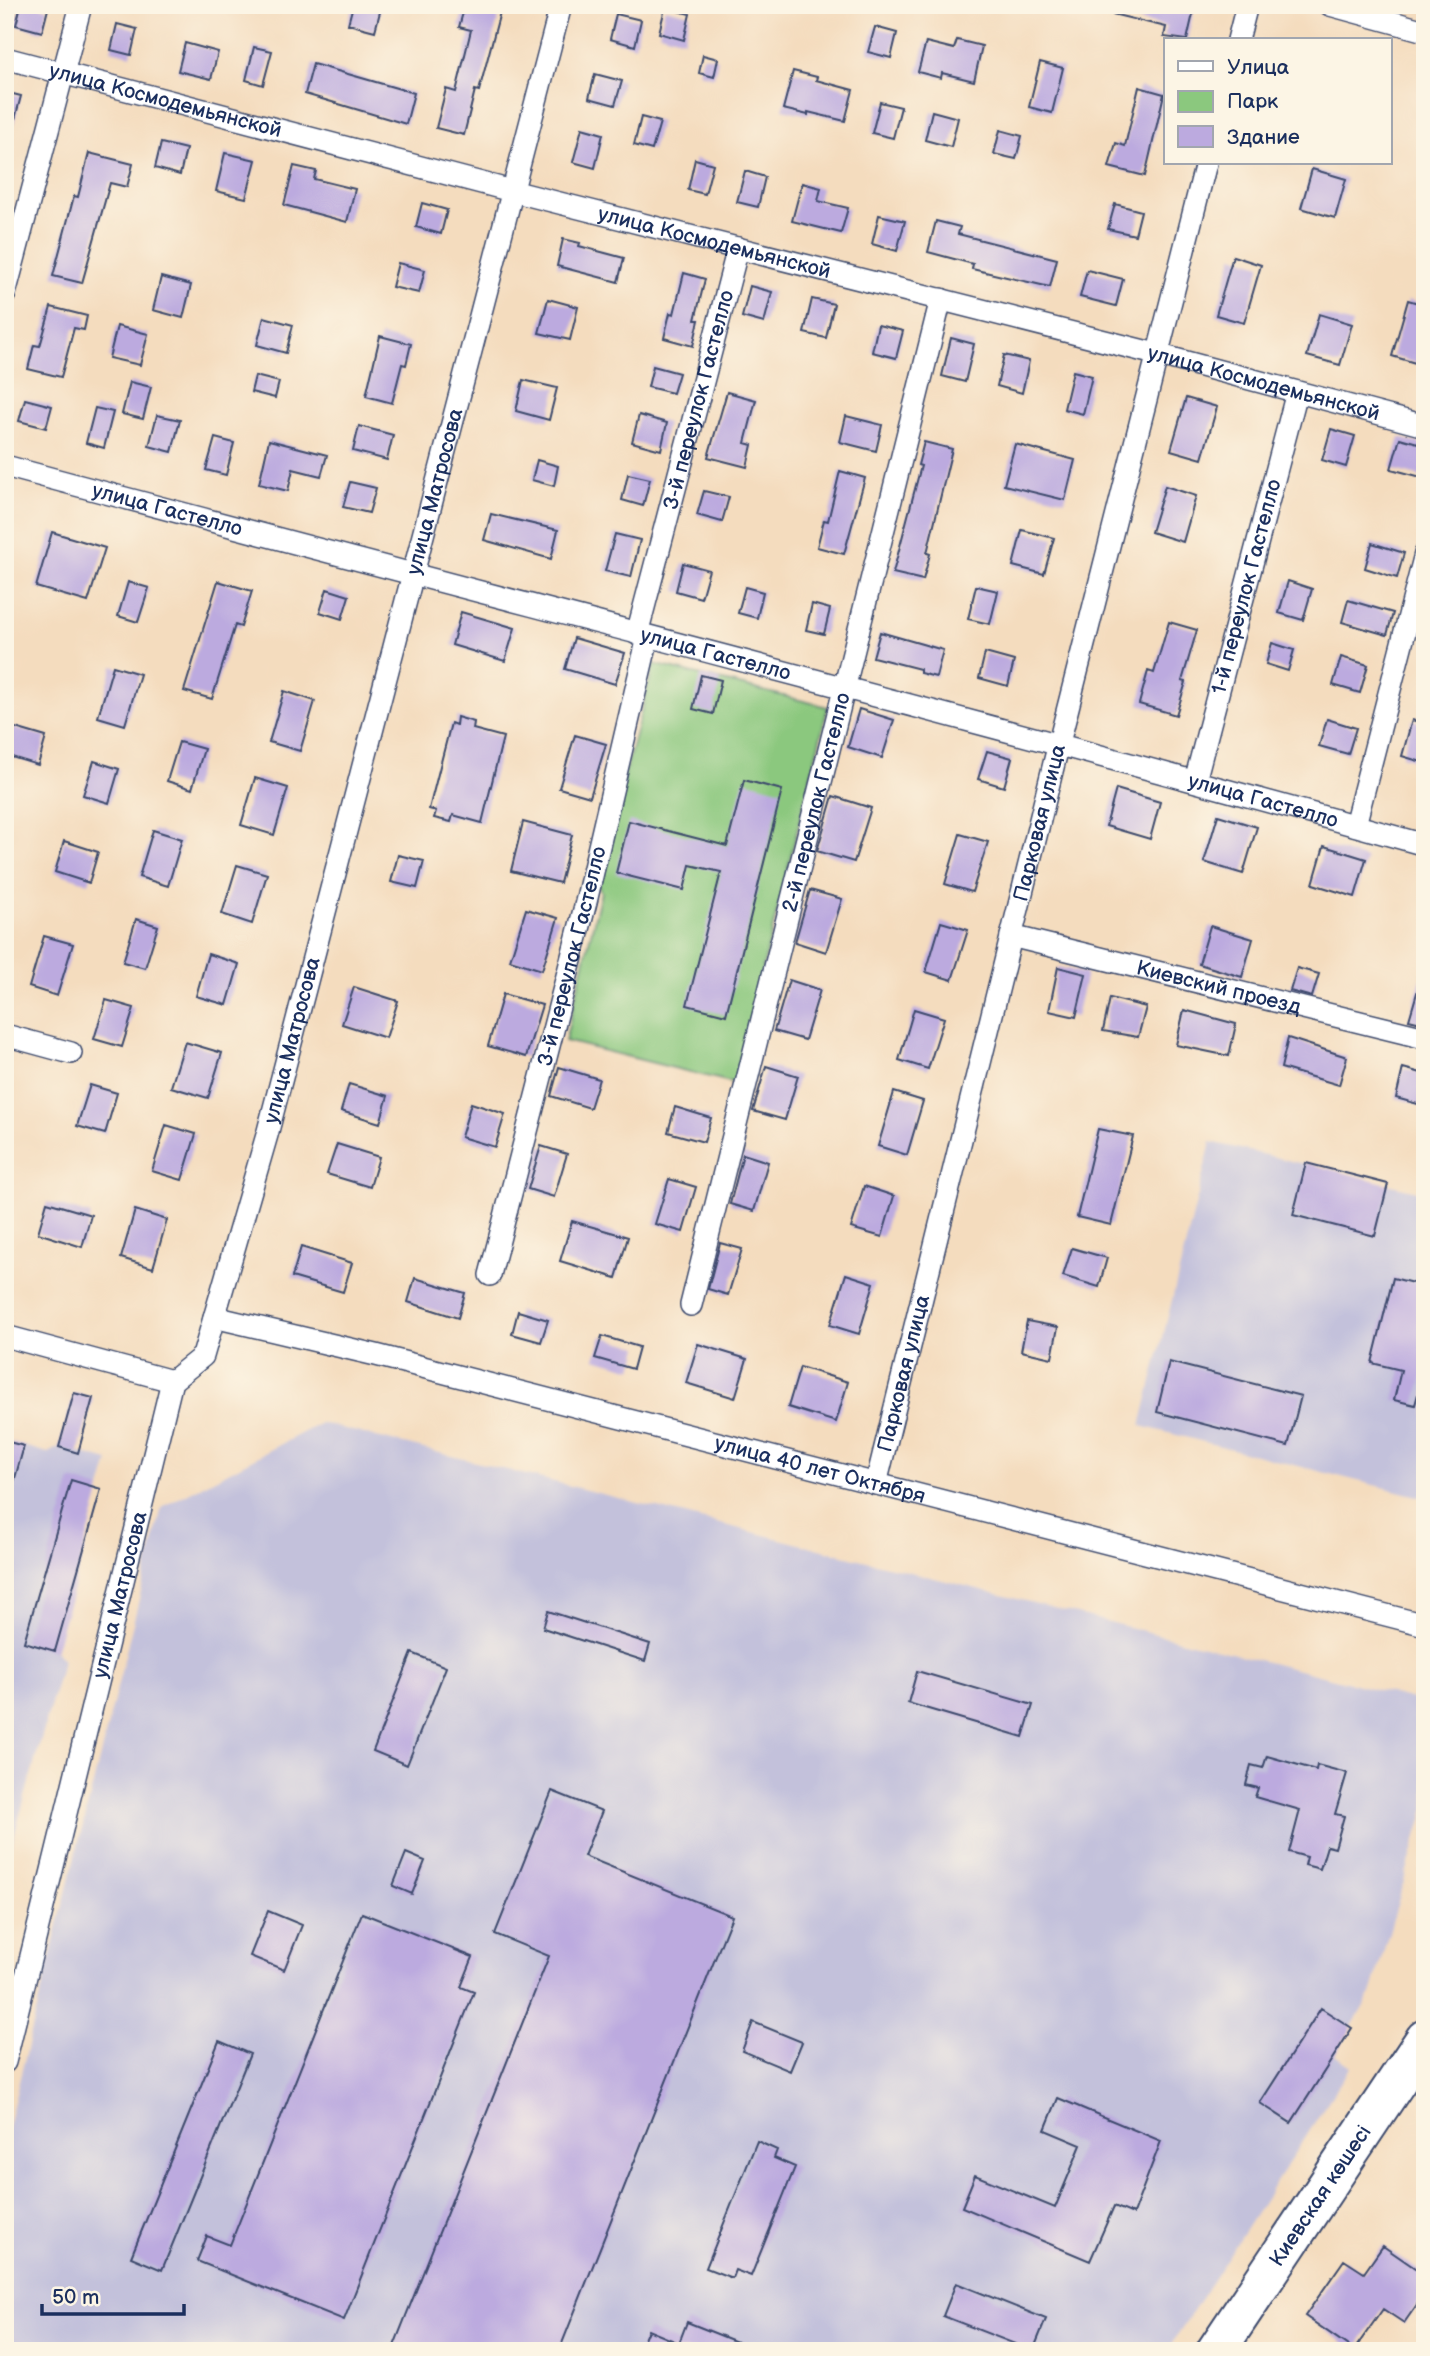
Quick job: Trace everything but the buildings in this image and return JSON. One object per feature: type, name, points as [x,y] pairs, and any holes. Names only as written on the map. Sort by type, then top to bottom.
[{"type":"highway","name":"Киевская көшесі","points":[[1216,2351],[1425,2039]]},
{"type":"street","points":[[5,294],[81,5]]},
{"type":"street","name":"улица Матросова","points":[[5,2062],[173,1381],[203,1356],[267,1135],[561,5]]},
{"type":"street","points":[[1239,38],[1247,5]]},
{"type":"street","points":[[1330,5],[1425,31]]},
{"type":"street","name":"улица Космодемьянской","points":[[5,58],[512,191],[1156,354],[1425,426]]},
{"type":"street","name":"Парковая улица","points":[[876,1484],[1156,354],[1206,164]]},
{"type":"street","name":"3-й переулок Гастелло","points":[[490,1275],[586,902],[643,635],[738,248]]},
{"type":"street","name":"2-й переулок Гастелло","points":[[691,1305],[941,299]]},
{"type":"street","name":"1-й переулок Гастелло","points":[[1195,781],[1297,392]]},
{"type":"street","name":"улица Гастелло","points":[[5,466],[412,576],[1059,743],[1425,845]]},
{"type":"street","points":[[1355,825],[1425,554]]},
{"type":"street","name":"Киевский проезд","points":[[1011,936],[1425,1038]]},
{"type":"street","points":[[5,1035],[71,1053]]},
{"type":"street","name":"улица 40 лет Октября","points":[[214,1317],[376,1355],[1425,1625]]},
{"type":"street","points":[[5,1336],[173,1381]]},
{"type":"shaded area","points":[[1211,1142],[1425,1193],[1425,1498],[1141,1426]]},
{"type":"shaded area","points":[[321,1423],[1425,1702],[1425,1809],[1371,1994],[1335,2055],[1351,2066],[1167,2351],[5,2351],[5,2138],[162,1507]]},
{"type":"shaded area","points":[[5,1441],[48,1453],[59,1447],[109,1461],[55,1651],[63,1660],[5,1869]]},
{"type":"green space","points":[[654,664],[828,707],[734,1083],[565,1041],[601,892],[596,881]]}]
